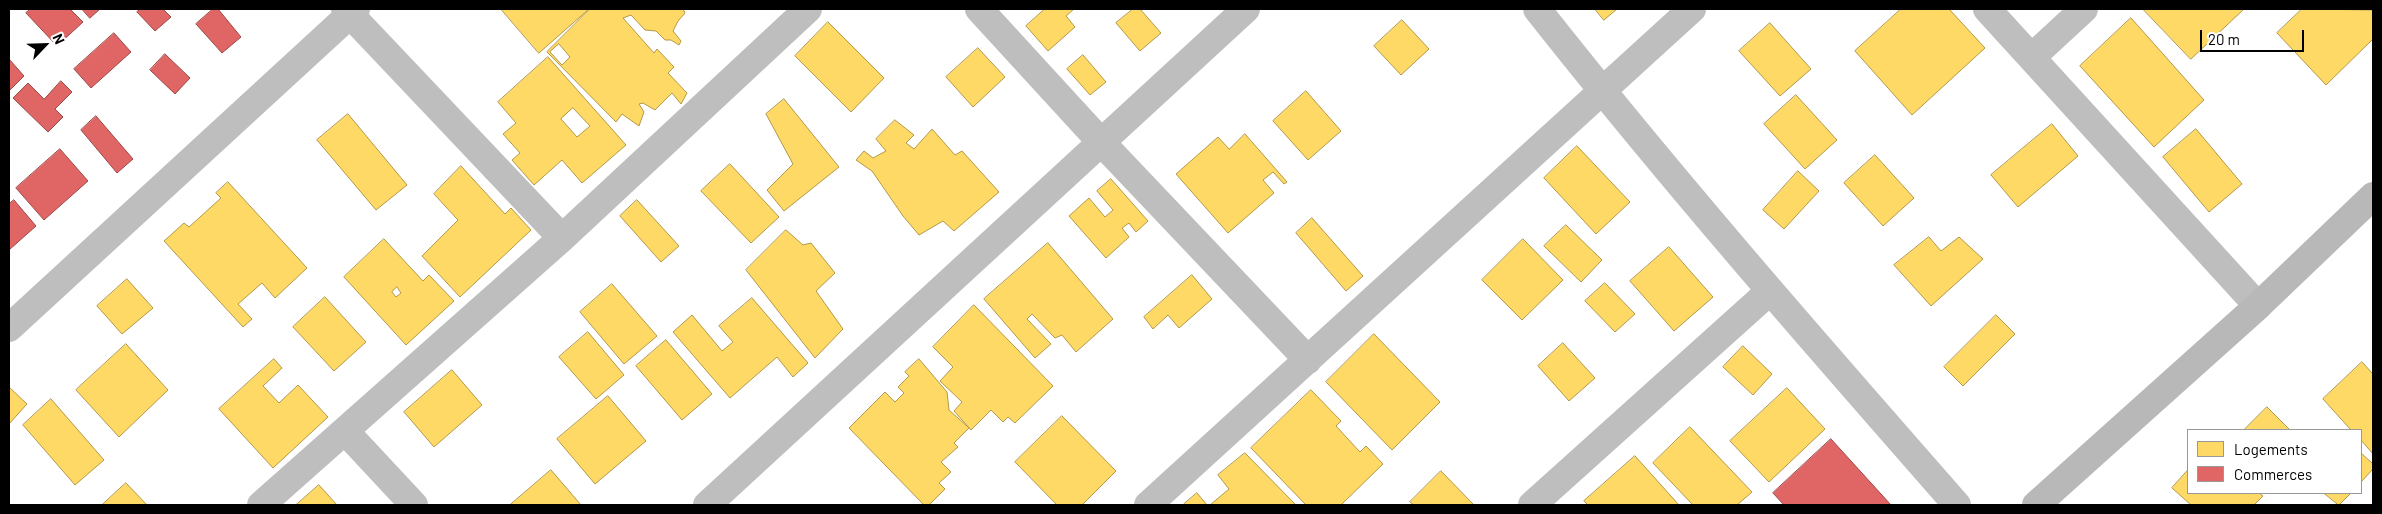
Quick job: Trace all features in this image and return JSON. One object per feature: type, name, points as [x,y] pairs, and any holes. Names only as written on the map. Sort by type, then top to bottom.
[{"type":"street","points":[[262,505],[562,238],[808,9]]},
{"type":"street","points":[[979,9],[1101,142],[1308,360]]},
{"type":"street","points":[[707,505],[1246,9]]},
{"type":"street","points":[[1537,9],[1602,91],[1770,291],[1957,505]]},
{"type":"street","points":[[1148,505],[1692,9]]},
{"type":"street","points":[[1987,9],[2258,306]]},
{"type":"street","points":[[2032,57],[2084,9]]},
{"type":"street","points":[[9,328],[351,10],[562,238]]},
{"type":"street","points":[[2036,505],[2258,306],[2373,196]]},
{"type":"street","points":[[1532,505],[1770,291]]},
{"type":"street","points":[[345,432],[414,505]]},
{"type":"building: Logements","points":[[501,9],[589,9],[539,53]]},
{"type":"building: Logements","points":[[590,9],[683,9],[685,13],[673,31],[681,41],[679,45],[671,40],[665,40],[656,31],[645,30],[631,15],[623,18],[654,53],[657,49],[674,67],[668,73],[687,93],[681,104],[672,93],[655,110],[643,103],[639,104],[644,112],[639,126],[622,114],[616,122],[547,52]],"holes":[[[559,44],[570,57],[562,65],[550,52]]]},
{"type":"building: Logements","points":[[1045,9],[1074,9],[1066,16],[1075,27],[1048,51],[1026,26]]},
{"type":"building: Logements","points":[[1133,9],[1140,9],[1161,33],[1140,51],[1116,23]]},
{"type":"building: Logements","points":[[1595,9],[1617,9],[1604,20]]},
{"type":"building: Logements","points":[[1901,9],[1949,9],[1985,48],[1912,115],[1855,51]]},
{"type":"building: Logements","points":[[2143,9],[2244,9],[2191,59]]},
{"type":"building: Logements","points":[[2302,9],[2373,10],[2373,39],[2326,85],[2277,33]]},
{"type":"building: Logements","points":[[2131,18],[2204,100],[2154,147],[2080,66]]},
{"type":"building: Logements","points":[[1402,20],[1429,49],[1401,75],[1374,46]]},
{"type":"building: Logements","points":[[828,22],[884,78],[851,112],[795,56]]},
{"type":"building: Logements","points":[[1770,23],[1811,69],[1780,96],[1739,51]]},
{"type":"building: Logements","points":[[978,48],[1005,77],[973,107],[946,77]]},
{"type":"building: Logements","points":[[1083,55],[1106,82],[1090,95],[1067,69]]},
{"type":"building: Logements","points":[[548,57],[626,145],[582,183],[562,160],[534,185],[512,160],[520,153],[503,134],[516,123],[498,102]],"holes":[[[573,108],[590,126],[577,137],[561,119]]]},
{"type":"building: Logements","points":[[1306,91],[1341,131],[1308,160],[1273,121]]},
{"type":"building: Logements","points":[[1796,95],[1837,140],[1805,169],[1764,124]]},
{"type":"building: Logements","points":[[784,99],[839,167],[784,211],[767,190],[793,164],[766,114]]},
{"type":"building: Logements","points":[[348,114],[407,185],[376,210],[317,140]]},
{"type":"building: Logements","points":[[895,120],[914,135],[906,143],[914,149],[932,129],[955,155],[962,151],[999,192],[954,231],[943,221],[919,235],[903,216],[872,171],[856,160],[864,151],[873,158],[886,151],[876,139]]},
{"type":"building: Logements","points":[[2052,124],[2078,156],[2018,207],[1991,175]]},
{"type":"building: Logements","points":[[2196,129],[2242,184],[2209,212],[2163,157]]},
{"type":"building: Logements","points":[[1245,134],[1287,182],[1284,184],[1273,172],[1263,180],[1274,193],[1228,233],[1176,174],[1218,137],[1229,149]]},
{"type":"building: Logements","points":[[1577,146],[1630,202],[1596,234],[1544,178]]},
{"type":"building: Logements","points":[[1875,155],[1914,198],[1883,226],[1844,183]]},
{"type":"building: Logements","points":[[730,164],[779,217],[751,243],[701,191]]},
{"type":"building: Logements","points":[[461,166],[505,214],[511,208],[531,230],[460,297],[422,256],[458,220],[434,194]]},
{"type":"building: Logements","points":[[1798,171],[1819,191],[1784,229],[1763,210]]},
{"type":"building: Logements","points":[[1111,179],[1148,221],[1136,232],[1129,223],[1122,228],[1129,237],[1106,258],[1069,216],[1089,198],[1105,217],[1113,210],[1097,191]]},
{"type":"building: Logements","points":[[228,182],[307,268],[275,298],[262,283],[238,304],[252,319],[243,327],[164,241],[184,223],[189,227],[221,198],[216,193]]},
{"type":"building: Logements","points":[[637,200],[679,246],[661,262],[620,216]]},
{"type":"building: Logements","points":[[1312,218],[1363,276],[1346,291],[1296,233]]},
{"type":"building: Logements","points":[[1566,225],[1602,260],[1581,282],[1544,246]]},
{"type":"building: Logements","points":[[786,230],[803,245],[811,243],[835,273],[816,291],[843,329],[815,358],[746,270]]},
{"type":"building: Logements","points":[[1929,237],[1941,251],[1959,237],[1983,259],[1931,306],[1894,265]]},
{"type":"building: Logements","points":[[384,239],[423,281],[429,275],[454,301],[406,345],[344,277]],"holes":[[[397,287],[401,293],[396,297],[392,292]]]},
{"type":"building: Logements","points":[[1523,239],[1563,280],[1522,320],[1482,280]]},
{"type":"building: Logements","points":[[1048,243],[1113,319],[1076,352],[1062,335],[1055,338],[1032,314],[1027,319],[1051,344],[1035,358],[984,299]]},
{"type":"building: Logements","points":[[1669,247],[1713,297],[1674,331],[1630,281]]},
{"type":"building: Logements","points":[[1192,275],[1212,299],[1179,328],[1168,315],[1153,329],[1144,317]]},
{"type":"building: Logements","points":[[127,279],[153,308],[122,334],[97,306]]},
{"type":"building: Logements","points":[[1605,283],[1635,314],[1615,332],[1585,301]]},
{"type":"building: Logements","points":[[612,284],[657,336],[624,364],[580,312]]},
{"type":"building: Logements","points":[[325,297],[366,342],[334,371],[293,327]]},
{"type":"building: Logements","points":[[752,298],[808,363],[793,377],[777,357],[730,398],[673,332],[692,315],[722,351],[733,342],[719,326]]},
{"type":"building: Logements","points":[[974,305],[1053,386],[1015,423],[1008,417],[1003,422],[991,410],[971,430],[954,411],[962,402],[940,381],[953,367],[933,347]]},
{"type":"building: Logements","points":[[1996,315],[2015,334],[1963,386],[1944,367]]},
{"type":"building: Logements","points":[[588,332],[624,375],[596,399],[559,357]]},
{"type":"building: Logements","points":[[1374,334],[1440,402],[1392,450],[1326,382]]},
{"type":"building: Logements","points":[[666,340],[712,394],[682,420],[636,366]]},
{"type":"building: Logements","points":[[1563,343],[1595,378],[1569,401],[1538,366]]},
{"type":"building: Logements","points":[[126,344],[168,390],[119,437],[76,390]]},
{"type":"building: Logements","points":[[1743,346],[1772,374],[1753,395],[1723,367]]},
{"type":"building: Logements","points":[[274,359],[282,368],[263,386],[279,403],[298,385],[328,417],[273,468],[219,409]]},
{"type":"building: Logements","points":[[919,359],[947,392],[949,410],[969,428],[954,443],[958,447],[941,462],[951,472],[939,483],[945,489],[929,505],[924,505],[849,428],[885,392],[895,402],[904,393],[898,387],[909,376],[905,372]]},
{"type":"building: Logements","points":[[2362,362],[2373,374],[2373,454],[2362,441],[2362,429],[2350,429],[2323,399]]},
{"type":"building: Logements","points":[[452,370],[482,405],[434,447],[404,412]]},
{"type":"building: Logements","points":[[9,387],[27,404],[9,424]]},
{"type":"building: Logements","points":[[1787,388],[1825,429],[1769,482],[1730,441]]},
{"type":"building: Logements","points":[[1311,390],[1341,421],[1336,426],[1360,452],[1366,446],[1383,464],[1341,505],[1306,505],[1251,448]]},
{"type":"building: Logements","points":[[608,396],[646,441],[595,484],[557,439]]},
{"type":"building: Logements","points":[[51,399],[104,460],[75,485],[23,425]]},
{"type":"building: Logements","points":[[2267,407],[2289,429],[2245,429]]},
{"type":"building: Logements","points":[[1062,416],[1116,471],[1082,505],[1057,505],[1015,462]]},
{"type":"building: Logements","points":[[1690,427],[1752,492],[1737,505],[1693,505],[1653,463]]},
{"type":"building: Logements","points":[[1245,453],[1296,505],[1210,505],[1229,489],[1218,475]]},
{"type":"building: Logements","points":[[2362,454],[2373,464],[2373,469],[2362,481]]},
{"type":"building: Logements","points":[[1635,456],[1679,505],[1588,505],[1584,501]]},
{"type":"building: Logements","points":[[551,470],[581,505],[510,505]]},
{"type":"building: Logements","points":[[1441,471],[1474,505],[1414,505],[1410,502]]},
{"type":"building: Logements","points":[[2187,471],[2187,494],[2260,494],[2263,496],[2254,505],[2191,505],[2172,488]]},
{"type":"building: Logements","points":[[126,483],[147,505],[102,505]]},
{"type":"building: Logements","points":[[319,485],[337,505],[296,505]]},
{"type":"building: Logements","points":[[1197,493],[1207,505],[1184,505],[1184,504]]},
{"type":"building: Logements","points":[[2325,494],[2350,494],[2339,505]]},
{"type":"building: Commerces","points":[[31,9],[70,9],[83,22],[57,46],[26,13]]},
{"type":"building: Commerces","points":[[82,9],[100,9],[90,18]]},
{"type":"building: Commerces","points":[[141,9],[163,9],[171,17],[155,31],[137,12]]},
{"type":"building: Commerces","points":[[213,9],[218,9],[241,37],[222,53],[196,24]]},
{"type":"building: Commerces","points":[[114,33],[131,52],[91,88],[74,69]]},
{"type":"building: Commerces","points":[[165,54],[190,78],[175,94],[150,70]]},
{"type":"building: Commerces","points":[[9,59],[24,76],[9,91]]},
{"type":"building: Commerces","points":[[61,81],[72,92],[55,109],[63,117],[48,132],[13,98],[28,83],[44,99]]},
{"type":"building: Commerces","points":[[96,116],[133,159],[117,173],[81,130]]},
{"type":"building: Commerces","points":[[60,149],[88,181],[44,220],[16,188]]},
{"type":"building: Commerces","points":[[14,200],[36,226],[9,250],[9,204]]},
{"type":"building: Commerces","points":[[1831,439],[1891,505],[1784,505],[1773,493]]}]
